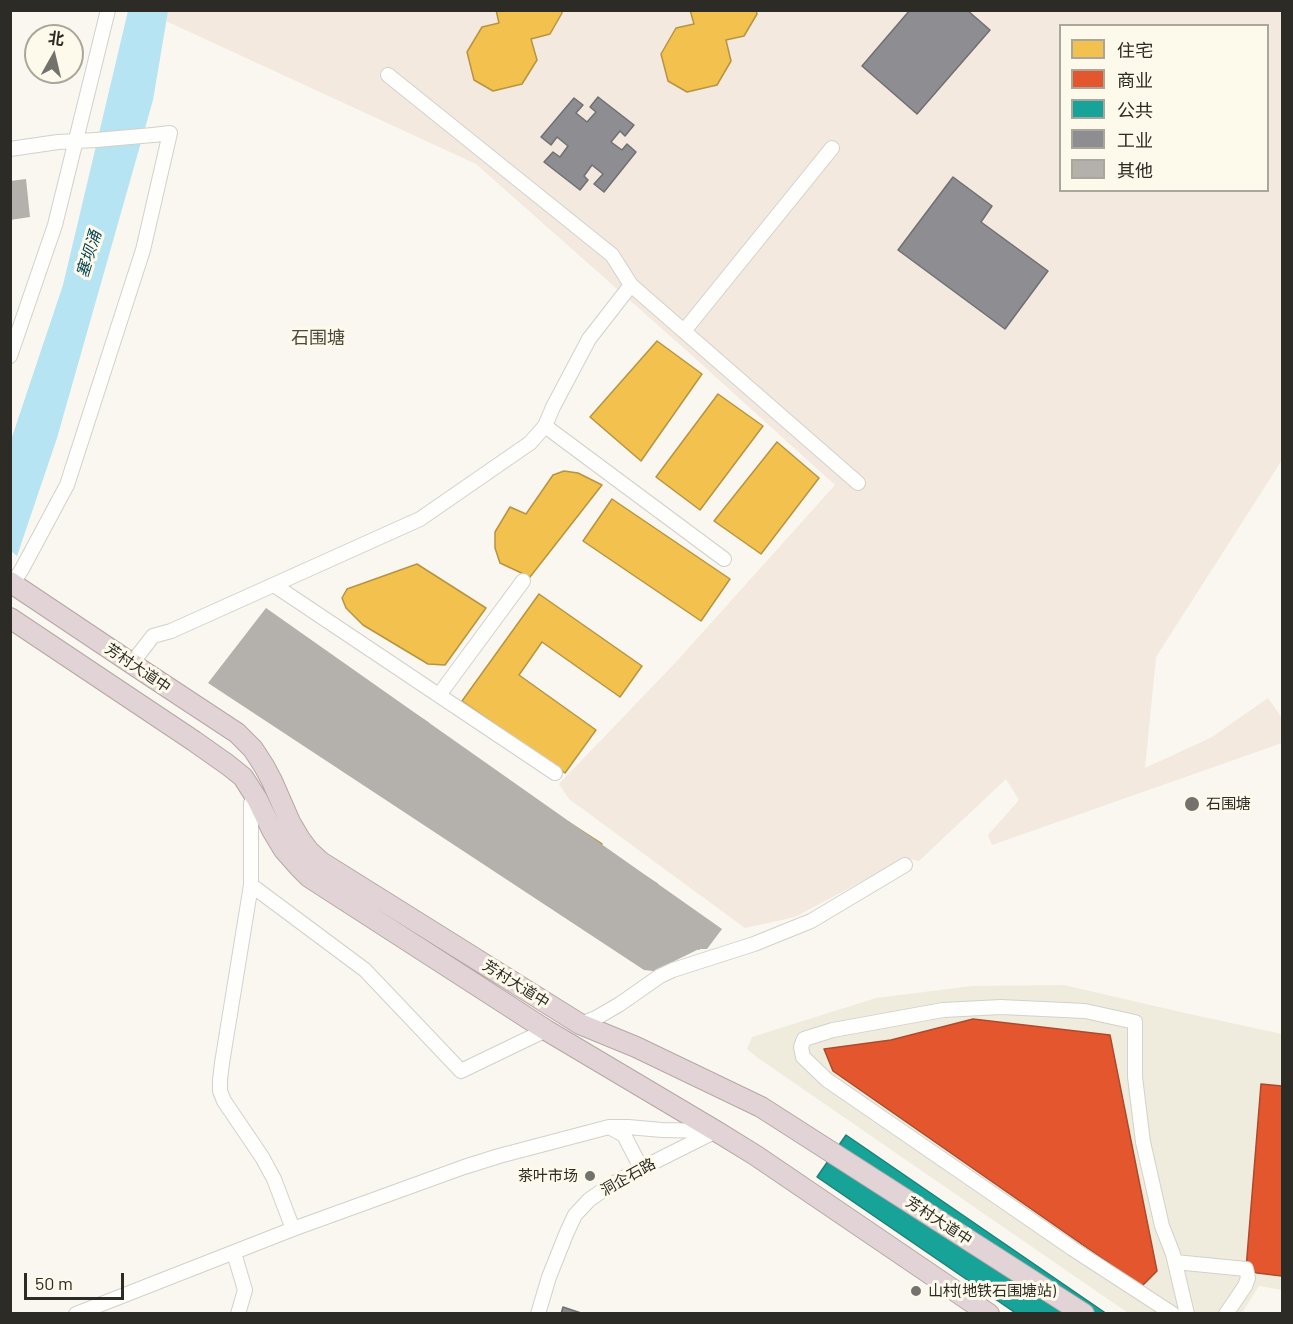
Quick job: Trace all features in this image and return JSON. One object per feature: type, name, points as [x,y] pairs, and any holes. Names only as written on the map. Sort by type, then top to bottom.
[{"type":"highway","name":"芳村大道中","points":[[12,583],[237,733],[253,748],[272,781],[290,822],[309,851],[321,862],[580,1024],[636,1047],[761,1107],[1084,1314]]},
{"type":"highway","name":"芳村大道中","points":[[15,627],[148,711],[243,777],[284,850],[309,877],[546,1030],[716,1131],[798,1183],[989,1314]]},
{"type":"street","points":[[10,356],[55,225],[108,10]]},
{"type":"street","points":[[388,75],[612,255],[631,285],[858,483]]},
{"type":"street","points":[[10,149],[58,142],[170,134],[143,250],[67,485],[22,569],[12,583]]},
{"type":"street","points":[[684,331],[832,148]]},
{"type":"street","points":[[132,663],[153,636],[171,631],[420,519],[530,443],[544,426],[589,339],[631,285]]},
{"type":"street","points":[[544,426],[724,559]]},
{"type":"street","points":[[439,695],[523,581]]},
{"type":"street","points":[[274,585],[555,773]]},
{"type":"street","points":[[251,803],[251,885],[222,1064],[220,1090],[274,1179],[293,1230]]},
{"type":"street","points":[[580,1024],[596,1018],[673,970],[754,944],[812,921],[906,865]]},
{"type":"street","points":[[251,885],[365,970],[461,1071],[546,1030]]},
{"type":"street","points":[[1173,1314],[1073,1249],[827,1080],[803,1057],[801,1047],[804,1039],[833,1030],[943,1010],[1001,1007],[1085,1011],[1135,1022],[1136,1077],[1143,1142],[1162,1226],[1175,1262],[1187,1314]]},
{"type":"street","points":[[609,1127],[624,1135],[641,1168]]},
{"type":"street","points":[[76,1314],[293,1230],[490,1158],[609,1127],[716,1131]]},
{"type":"street","name":"洞企石路","points":[[538,1314],[558,1250],[575,1215],[589,1200],[641,1168],[716,1131]]},
{"type":"street","points":[[234,1253],[245,1290],[238,1314]]},
{"type":"street","points":[[1175,1262],[1246,1269],[1248,1278],[1245,1286],[1226,1314]]},
{"type":"shaded area","points":[[168,10],[1282,11],[1282,460],[1156,657],[1145,768],[1212,737],[1268,698],[1282,718],[1282,743],[992,845],[988,835],[1019,800],[1006,779],[919,861],[906,858],[795,917],[745,928],[569,799],[559,784],[676,662],[835,485],[476,164],[166,21]]},
{"type":"shaded area","points":[[1064,985],[1282,1034],[1282,1290],[1259,1286],[1242,1313],[1128,1313],[747,1049],[752,1037],[876,998],[972,986]]},
{"type":"water","name":"塞坝涌","points":[[128,11],[168,11],[153,100],[57,438],[17,556],[11,551],[11,440],[63,285]]},
{"type":"building: 住宅","points":[[496,10],[562,10],[562,13],[550,34],[531,39],[537,60],[522,84],[493,91],[474,80],[467,52],[482,27],[499,23]]},
{"type":"building: 住宅","points":[[690,10],[756,10],[757,14],[744,36],[726,40],[731,61],[717,85],[687,92],[668,81],[661,54],[676,28],[694,24]]},
{"type":"building: 住宅","points":[[657,341],[702,374],[641,461],[590,417]]},
{"type":"building: 住宅","points":[[718,394],[763,426],[700,510],[656,477]]},
{"type":"building: 住宅","points":[[777,442],[819,478],[761,554],[714,521]]},
{"type":"building: 住宅","points":[[564,471],[578,473],[602,485],[530,577],[500,563],[495,548],[495,532],[510,507],[526,514],[553,475]]},
{"type":"building: 住宅","points":[[612,499],[730,579],[701,621],[583,541]]},
{"type":"building: 住宅","points":[[417,564],[486,608],[445,665],[428,664],[363,625],[346,608],[342,598],[347,589]]},
{"type":"building: 住宅","points":[[539,594],[642,666],[620,697],[542,642],[519,675],[596,730],[565,773],[462,701]]},
{"type":"building: 住宅","points":[[279,621],[310,642],[287,675],[279,670],[259,700],[221,675],[242,643],[257,653]]},
{"type":"building: 住宅","points":[[335,663],[367,684],[346,716],[336,709],[316,739],[274,712],[296,678],[316,691]]},
{"type":"building: 住宅","points":[[393,700],[428,723],[407,755],[395,747],[375,778],[333,752],[354,720],[373,732]]},
{"type":"building: 住宅","points":[[449,746],[480,765],[461,794],[443,783],[423,815],[388,793],[410,759],[432,772]]},
{"type":"building: 住宅","points":[[508,782],[540,805],[522,831],[505,820],[480,854],[447,830],[472,795],[490,808]]},
{"type":"building: 住宅","points":[[568,822],[602,844],[582,874],[569,865],[547,898],[509,872],[531,839],[548,851]]},
{"type":"building: 住宅","points":[[626,864],[657,884],[639,912],[622,901],[603,930],[573,911],[593,880],[610,890]]},
{"type":"building: 住宅","points":[[683,908],[713,928],[699,949],[678,936],[654,971],[625,951],[649,917],[668,930]]},
{"type":"building: 商业","points":[[973,1019],[1110,1035],[1157,1271],[1142,1286],[833,1071],[824,1049],[891,1040]]},
{"type":"building: 商业","points":[[1261,1084],[1282,1086],[1282,1276],[1257,1273],[1246,1269]]},
{"type":"building: 公共","points":[[846,1135],[1107,1314],[1017,1314],[817,1177]]},
{"type":"building: 工业","points":[[910,10],[967,10],[990,30],[917,114],[862,66]]},
{"type":"building: 工业","points":[[598,97],[634,125],[625,136],[620,131],[611,142],[622,150],[627,144],[636,152],[604,192],[594,184],[603,174],[592,165],[584,176],[588,180],[580,190],[544,162],[553,152],[560,157],[568,146],[557,137],[551,145],[541,137],[574,98],[583,105],[576,113],[587,122],[596,112],[590,107]]},
{"type":"building: 工业","points":[[953,177],[992,206],[981,222],[1048,271],[1005,329],[898,250]]},
{"type":"building: 工业","points":[[563,1307],[584,1314],[561,1314]]},
{"type":"building: 其他","points":[[26,179],[30,217],[10,220],[10,181]]},
{"type":"building: 其他","points":[[266,608],[722,929],[707,949],[699,949],[654,971],[644,970],[208,683]]},
{"type":"place","name":"石围塘","points":[[1192,804]]},
{"type":"place","name":"茶叶市场","points":[[590,1176]]},
{"type":"place","name":"山村(地铁石围塘站)","points":[[916,1291]]},
{"type":"district","name":"石围塘","points":[[318,338]]}]
